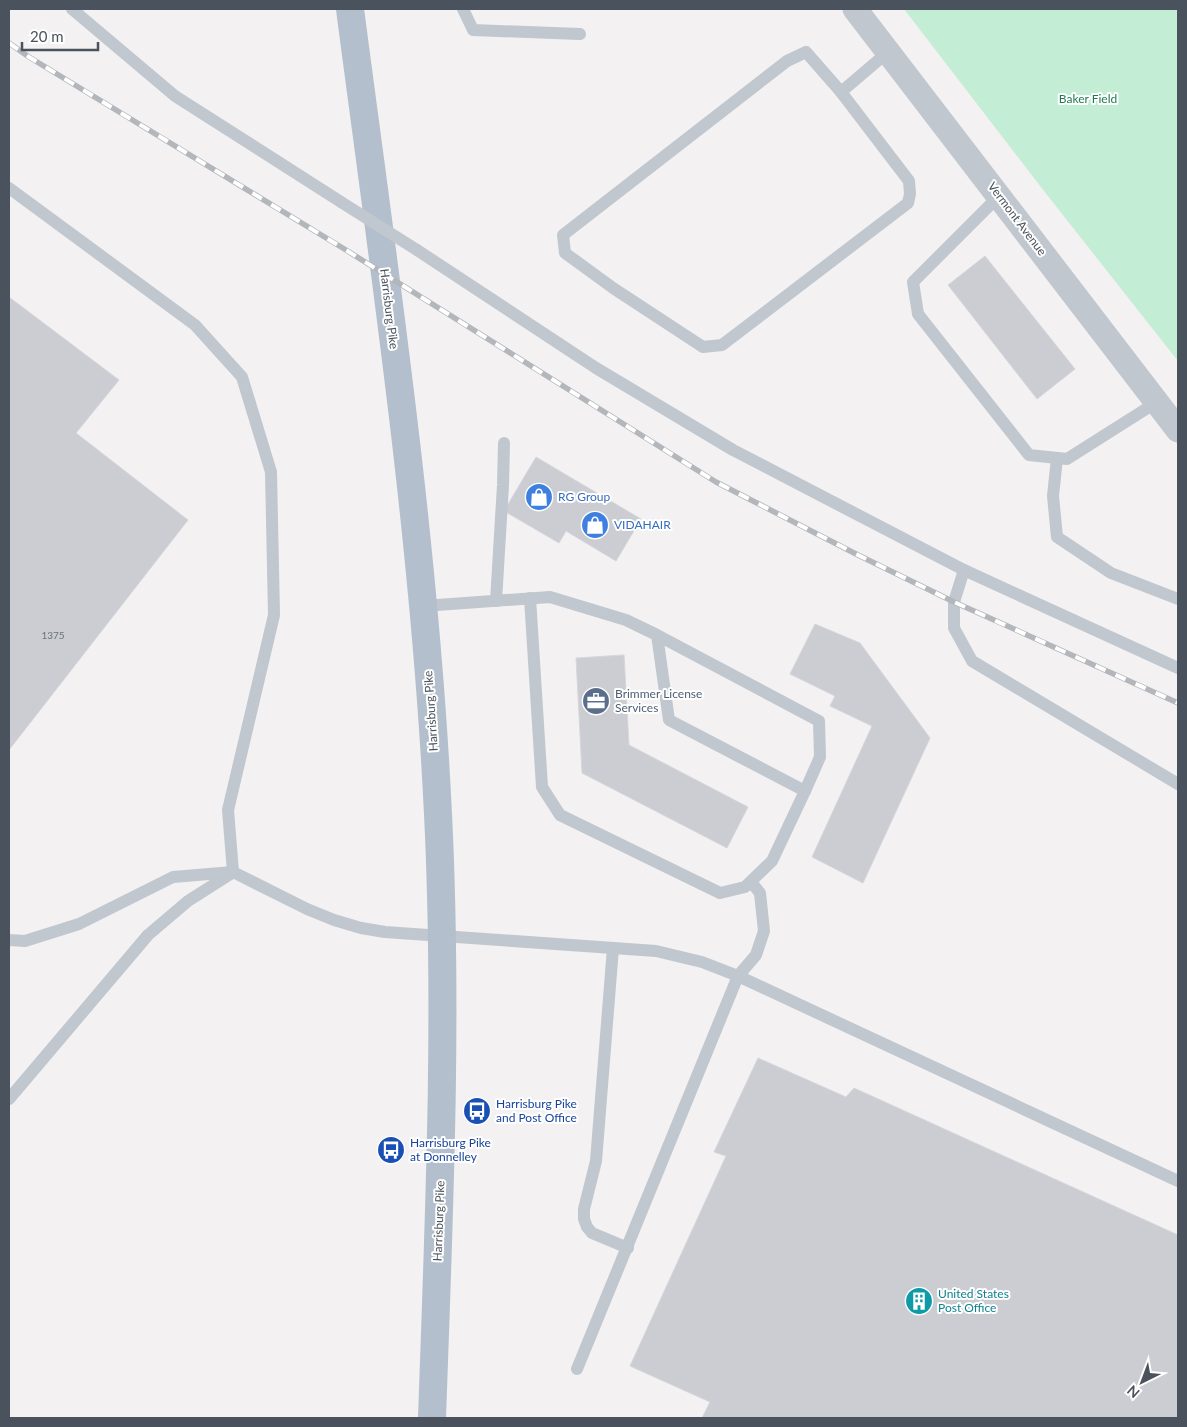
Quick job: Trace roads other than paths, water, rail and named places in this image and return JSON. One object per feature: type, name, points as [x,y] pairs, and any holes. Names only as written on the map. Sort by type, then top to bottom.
[{"type":"main road","name":"Harrisburg Pike","points":[[350,9],[412,495],[430,689],[443,936],[441,1168],[432,1418]]},
{"type":"street","name":"Vermont Avenue","points":[[855,9],[1178,430]]},
{"type":"lane","points":[[72,9],[175,96],[417,250],[596,368],[733,450],[964,570],[1178,668]]},
{"type":"lane","points":[[464,9],[473,30],[580,34]]},
{"type":"lane","points":[[806,52],[841,92],[909,181],[910,194],[908,203],[722,345],[703,347],[613,288],[565,253],[563,235],[787,61],[806,52]]},
{"type":"lane","points":[[841,92],[888,52]]},
{"type":"lane","points":[[9,188],[195,325],[242,377],[271,472],[274,615],[228,810],[233,872]]},
{"type":"lane","points":[[999,196],[913,282],[918,314],[1029,455],[1067,459],[1157,402]]},
{"type":"lane","points":[[496,601],[504,444]]},
{"type":"lane","points":[[1058,458],[1053,496],[1057,537],[1111,573],[1178,599]]},
{"type":"lane","points":[[964,570],[954,602],[954,628],[972,661],[1178,784]]},
{"type":"lane","points":[[422,606],[530,598],[550,597],[626,620],[819,721],[820,757],[772,861],[751,882],[744,887],[720,893],[560,815],[542,788],[530,598]]},
{"type":"lane","points":[[657,635],[669,720],[805,791]]},
{"type":"lane","points":[[9,1099],[148,935],[188,902],[233,872]]},
{"type":"lane","points":[[9,940],[25,940],[79,924],[173,877],[233,872],[307,909],[361,928],[385,932],[656,951],[680,956],[738,976],[1178,1181]]},
{"type":"lane","points":[[577,1369],[738,976],[756,955],[764,931],[760,893],[751,882]]},
{"type":"lane","points":[[613,948],[596,1161],[584,1209],[584,1219],[592,1233],[628,1248]]},
{"type":"railway","points":[[9,43],[346,250],[716,482],[954,602],[1178,703]]},
{"type":"place","name":"RG Group","points":[[539,497]]},
{"type":"place","name":"VIDAHAIR","points":[[595,525]]},
{"type":"place","name":"Brimmer License Services","points":[[596,701]]},
{"type":"place","name":"Harrisburg Pike and Post Office","points":[[477,1111]]},
{"type":"place","name":"Harrisburg Pike at Donnelley","points":[[391,1150]]},
{"type":"place","name":"United States Post Office","points":[[919,1301]]},
{"type":"park label","name":"Baker Field","points":[[1088,99]]}]
